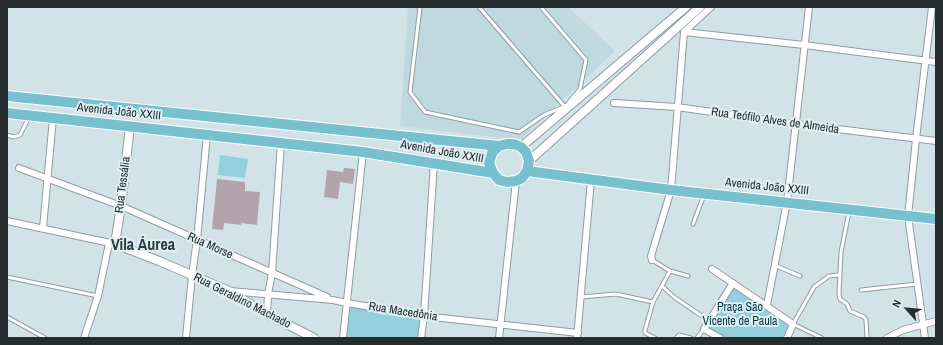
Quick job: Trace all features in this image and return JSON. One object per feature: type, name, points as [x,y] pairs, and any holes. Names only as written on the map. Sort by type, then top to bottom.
[{"type":"main road","name":"Avenida João XXIII","points":[[7,96],[499,146]]},
{"type":"main road","name":"Avenida João XXIII","points":[[7,113],[363,152],[493,173],[499,180],[507,182],[516,181]]},
{"type":"main road","points":[[493,173],[489,163],[492,154],[499,146],[514,144],[521,147],[526,152],[528,161],[527,171],[522,178],[516,181]]},
{"type":"main road","name":"Avenida João XXIII","points":[[527,171],[704,194],[936,219]]},
{"type":"street","points":[[521,147],[686,7]]},
{"type":"street","points":[[528,161],[700,7]]},
{"type":"street","points":[[652,260],[651,256],[671,190],[684,32],[711,7]]},
{"type":"street","points":[[767,305],[787,202],[809,7]]},
{"type":"street","points":[[925,338],[908,216],[932,7]]},
{"type":"street","points":[[684,32],[804,45],[936,62]]},
{"type":"street","name":"Rua Teófilo Alves de Almeida","points":[[614,103],[677,107],[796,124],[936,141]]},
{"type":"street","points":[[43,228],[53,118]]},
{"type":"street","name":"Rua Tessália","points":[[84,338],[98,296],[121,206],[130,126]]},
{"type":"street","points":[[186,338],[207,135]]},
{"type":"street","points":[[267,314],[268,294],[272,273],[281,143]]},
{"type":"street","points":[[343,338],[363,152]]},
{"type":"street","points":[[421,338],[424,316],[434,163]]},
{"type":"street","name":"Rua Morse","points":[[19,168],[121,206],[334,300]]},
{"type":"street","points":[[577,337],[591,180]]},
{"type":"street","points":[[499,338],[516,181]]},
{"type":"street","name":"Rua Geraldino Machado","points":[[7,221],[112,244],[229,291],[267,314],[314,338]]},
{"type":"street","points":[[712,269],[793,324],[787,338]]},
{"type":"street","points":[[720,338],[704,329],[732,283]]},
{"type":"street","name":"Rua Macedônia","points":[[229,291],[334,300],[424,316],[500,325],[577,337]]},
{"type":"street","points":[[887,338],[903,330],[936,321]]},
{"type":"lane","points":[[420,7],[410,92],[425,112],[519,132],[544,115],[565,107],[580,89],[586,60],[541,7]]},
{"type":"lane","points":[[479,7],[565,107]]},
{"type":"lane","points":[[7,135],[14,137],[20,135],[30,115]]},
{"type":"lane","points":[[693,224],[704,194]]},
{"type":"lane","points":[[849,210],[840,252],[840,299],[847,304],[852,313],[864,317],[867,322],[867,338]]},
{"type":"lane","points":[[652,260],[670,271],[688,276]]},
{"type":"lane","points":[[774,265],[800,276]]},
{"type":"lane","points":[[655,338],[645,333],[644,330],[653,302],[670,271]]},
{"type":"lane","points":[[822,338],[793,324],[814,287],[829,276],[839,275]]},
{"type":"lane","points":[[7,277],[98,296]]},
{"type":"lane","points":[[861,290],[917,284]]},
{"type":"lane","points":[[662,286],[674,297],[709,321]]},
{"type":"lane","points":[[581,297],[616,294],[653,302]]},
{"type":"lane","points":[[7,317],[45,338]]},
{"type":"lane","points":[[697,338],[704,329]]},
{"type":"lane","points":[[676,338],[679,335],[691,338]]},
{"type":"shaded area","points":[[408,7],[568,7],[615,51],[520,140],[400,126]]},
{"type":"green space","points":[[220,155],[248,159],[245,178],[218,175]]},
{"type":"green space","name":"Praça São Vicente de Paula","points":[[733,283],[793,324],[787,338],[720,338],[704,329]]},
{"type":"green space","points":[[348,306],[421,317],[418,338],[345,338]]},
{"type":"building","points":[[344,168],[355,169],[353,184],[340,182],[338,199],[324,197],[327,170],[343,172]]},
{"type":"building","points":[[217,179],[245,182],[245,191],[260,192],[257,225],[224,223],[223,230],[212,229]]},
{"type":"district","name":"Vila Áurea","points":[[143,246]]}]
